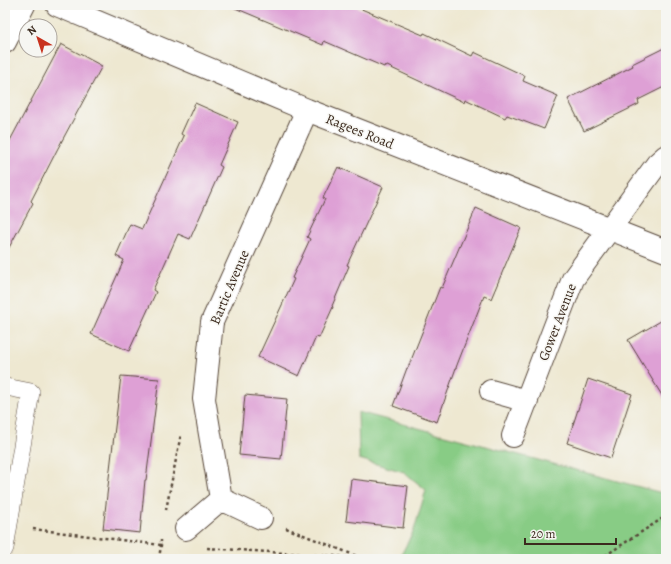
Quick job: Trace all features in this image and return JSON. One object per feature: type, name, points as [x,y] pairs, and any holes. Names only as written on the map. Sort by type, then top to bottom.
[{"type":"street","points":[[5,42],[24,5]]},
{"type":"street","name":"Ragees Road","points":[[57,5],[307,110],[666,251]]},
{"type":"street","name":"Bartic Avenue","points":[[221,499],[204,399],[212,322],[307,110]]},
{"type":"street","name":"Gower Avenue","points":[[513,436],[573,279],[657,164],[666,156]]},
{"type":"street","points":[[490,391],[527,400]]},
{"type":"street","points":[[186,529],[221,499],[262,518]]},
{"type":"lane","points":[[5,548],[32,392],[6,387]]},
{"type":"path","points":[[166,511],[182,427]]},
{"type":"path","points":[[600,559],[666,516]]},
{"type":"path","points":[[262,518],[362,559]]},
{"type":"path","points":[[9,526],[168,546]]},
{"type":"path","points":[[159,559],[161,539]]},
{"type":"path","points":[[199,548],[362,559]]},
{"type":"green space","points":[[358,412],[666,494],[666,559],[399,559],[414,530],[426,490],[404,472],[359,459]]},
{"type":"building","points":[[228,5],[352,5],[423,35],[424,33],[472,56],[474,52],[525,76],[523,81],[558,96],[544,129],[507,115],[505,118],[465,99],[464,102],[385,65],[384,67],[324,41],[323,45]]},
{"type":"building","points":[[61,44],[102,66],[57,150],[31,201],[33,203],[5,255],[5,150],[54,58],[58,58],[58,50]]},
{"type":"building","points":[[666,47],[666,86],[638,100],[639,104],[584,131],[568,99],[633,66],[632,64]]},
{"type":"building","points":[[195,103],[238,122],[219,165],[222,167],[190,239],[178,234],[153,290],[156,292],[129,351],[91,334],[124,260],[116,256],[130,224],[142,229],[184,136],[181,134]]},
{"type":"building","points":[[338,167],[383,187],[347,265],[349,266],[332,306],[333,307],[319,338],[316,337],[299,376],[258,357],[294,279],[292,278],[310,239],[307,237]]},
{"type":"building","points":[[476,208],[521,228],[491,299],[484,296],[437,422],[393,406],[440,287],[442,288]]},
{"type":"building","points":[[666,318],[666,402],[628,340]]},
{"type":"building","points":[[121,376],[159,379],[145,480],[140,533],[103,529]]},
{"type":"building","points":[[588,379],[632,394],[611,458],[567,443]]},
{"type":"building","points":[[245,395],[287,399],[281,459],[239,455]]},
{"type":"building","points":[[351,479],[408,486],[403,528],[346,521]]}]
